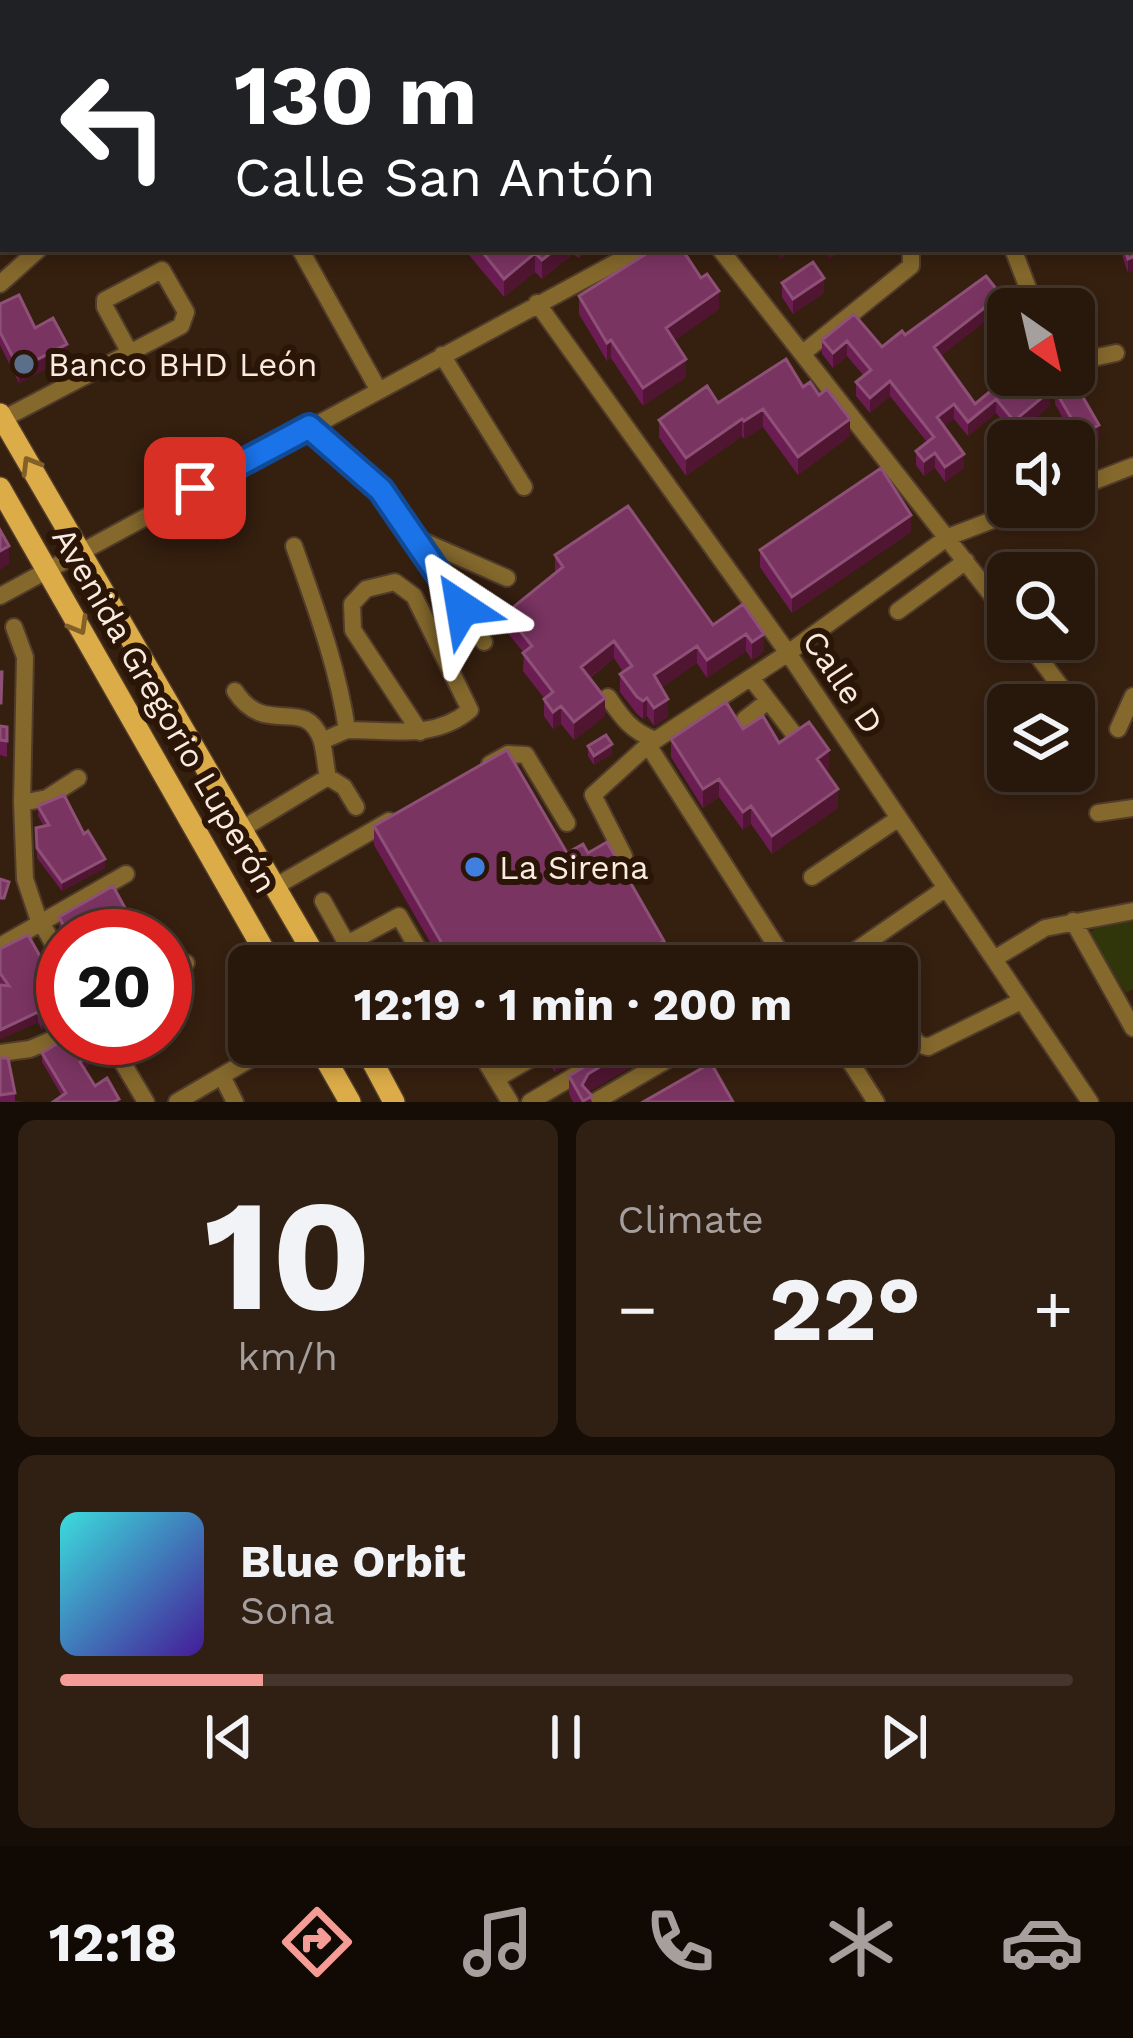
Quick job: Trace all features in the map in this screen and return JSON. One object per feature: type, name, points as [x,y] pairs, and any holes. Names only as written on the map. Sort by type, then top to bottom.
[{"type":"main road","name":"Avenida Gregorio Luperón","points":[[2,416],[312,945]]},
{"type":"main road","name":"Avenida Gregorio Luperón","points":[[0,488],[261,945]]},
{"type":"main road","points":[[329,1065],[350,1102]]},
{"type":"main road","points":[[374,1065],[394,1102]]},
{"type":"street","points":[[0,284],[36,252]]},
{"type":"street","points":[[302,252],[378,389]]},
{"type":"street","points":[[0,596],[635,252]]},
{"type":"street","points":[[722,252],[987,588]]},
{"type":"street","points":[[802,353],[911,266],[910,252]]},
{"type":"street","points":[[1013,252],[1028,288]]},
{"type":"street","points":[[2,416],[130,353],[181,326],[186,312],[161,270],[106,300],[106,311],[130,353]]},
{"type":"street","name":"Calle D","points":[[537,303],[788,653],[1084,1100]]},
{"type":"street","points":[[1095,358],[1116,353]]},
{"type":"street","points":[[442,355],[524,487]]},
{"type":"street","points":[[309,427],[381,490],[484,642]]},
{"type":"street","points":[[1095,481],[1133,466]]},
{"type":"street","points":[[623,856],[593,795],[652,742],[788,653],[948,537],[987,522]]},
{"type":"street","points":[[417,538],[507,578]]},
{"type":"street","points":[[294,546],[324,632],[347,730]]},
{"type":"street","points":[[898,611],[966,561]]},
{"type":"street","points":[[322,741],[347,730],[420,732],[452,726],[470,710],[414,596],[395,582],[366,589],[352,604],[353,630],[420,732]]},
{"type":"street","points":[[14,627],[25,657],[22,803],[26,880],[36,909]]},
{"type":"street","points":[[1041,660],[1059,684]]},
{"type":"street","points":[[751,678],[794,734]]},
{"type":"street","points":[[236,691],[246,707],[262,716],[298,716],[313,724],[322,741],[328,777],[344,787],[356,806]]},
{"type":"street","points":[[1118,729],[1133,696]]},
{"type":"street","points":[[608,697],[622,719],[652,742],[776,945]]},
{"type":"street","points":[[745,719],[768,701]]},
{"type":"street","points":[[469,776],[508,754],[526,754],[568,823]]},
{"type":"street","points":[[242,829],[328,777]]},
{"type":"street","points":[[22,803],[46,798],[78,778]]},
{"type":"street","points":[[1098,813],[1133,808]]},
{"type":"street","points":[[276,886],[411,809]]},
{"type":"street","points":[[812,877],[899,818]]},
{"type":"street","points":[[68,909],[126,874]]},
{"type":"street","points":[[864,945],[946,888]]},
{"type":"street","points":[[322,902],[347,944],[398,916],[414,945]]},
{"type":"street","points":[[994,959],[1034,932],[1133,911]]},
{"type":"street","points":[[1072,921],[1127,1006],[1133,1028]]},
{"type":"street","points":[[0,946],[36,928]]},
{"type":"street","points":[[918,1044],[928,1047],[1021,1000]]},
{"type":"street","points":[[0,1053],[36,1046]]},
{"type":"street","points":[[124,1065],[146,1102]]},
{"type":"street","points":[[177,1102],[241,1065]]},
{"type":"street","points":[[488,1065],[510,1102]]},
{"type":"street","points":[[496,1079],[520,1065]]},
{"type":"street","points":[[530,1102],[594,1065]]},
{"type":"street","points":[[596,1102],[659,1065]]},
{"type":"street","points":[[852,1065],[876,1102]]},
{"type":"street","points":[[222,1076],[235,1102]]},
{"type":"green space","points":[[1133,920],[1133,989],[1126,993],[1088,935],[1094,929]]},
{"type":"building","points":[[482,252],[552,252],[542,260],[535,253],[504,279]]},
{"type":"building","points":[[649,252],[684,252],[701,278],[707,274],[719,291],[666,328],[686,359],[643,388],[611,340],[607,343],[579,296]]},
{"type":"building","points":[[813,262],[824,278],[793,299],[782,283]]},
{"type":"building","points":[[986,276],[995,288],[987,288],[987,306],[934,347],[975,404],[987,394],[1044,396],[1015,420],[996,399],[968,422],[954,404],[937,417],[964,454],[945,467],[935,453],[924,461],[916,451],[934,437],[890,381],[870,398],[856,382],[871,370],[847,341],[833,353],[822,340],[854,314],[882,347],[902,331],[905,335]]},
{"type":"building","points":[[19,295],[35,328],[53,318],[67,344],[19,369],[0,332],[0,304]]},
{"type":"building","points":[[786,359],[803,387],[810,382],[819,395],[827,389],[850,419],[798,457],[763,409],[686,458],[659,420],[707,386],[718,403]]},
{"type":"building","points":[[1058,396],[1082,396],[1099,425],[1095,427],[1095,420],[1072,420]]},
{"type":"building","points":[[881,468],[911,515],[792,597],[760,550]]},
{"type":"building","points":[[628,506],[713,625],[743,604],[764,634],[752,642],[746,634],[707,660],[697,646],[654,675],[668,699],[654,708],[647,698],[637,697],[620,674],[632,666],[614,641],[581,667],[605,698],[574,722],[561,706],[553,712],[544,699],[553,692],[523,653],[532,646],[506,613],[563,567],[555,555]]},
{"type":"building","points":[[0,530],[9,546],[0,551]]},
{"type":"building","points":[[726,702],[743,729],[763,716],[779,743],[809,722],[829,750],[817,759],[838,789],[772,836],[751,806],[743,812],[719,779],[703,789],[671,739]]},
{"type":"building","points":[[0,726],[7,727],[7,741],[0,740]]},
{"type":"building","points":[[606,735],[612,744],[594,756],[588,746]]},
{"type":"building","name":"La Sirena","points":[[507,750],[567,853],[583,844],[588,853],[607,842],[664,941],[657,945],[443,945],[374,826]]},
{"type":"building","points":[[64,795],[84,834],[88,831],[105,859],[62,882],[37,848],[36,828],[49,825],[38,806]]},
{"type":"building","points":[[0,879],[9,882],[4,898],[0,898]]},
{"type":"building","points":[[113,886],[126,909],[73,909]]},
{"type":"building","points":[[28,935],[36,949],[36,1013],[0,1030],[0,985],[9,986],[0,973],[0,949]]},
{"type":"building","points":[[0,1058],[8,1058],[15,1093],[0,1095]]},
{"type":"building","points":[[49,1065],[82,1065],[95,1086],[107,1078],[119,1099],[53,1102],[66,1093]]},
{"type":"building","points":[[587,1065],[603,1065],[588,1074],[582,1085],[592,1096],[583,1101],[569,1076]]},
{"type":"building","points":[[712,1065],[733,1102],[643,1102]]},
{"type":"place","name":"Banco BHD León","points":[[24,364]]},
{"type":"place","name":"La Sirena","points":[[475,867]]},
{"type":"route","points":[[195,488],[309,427],[381,490],[462,608]]}]
